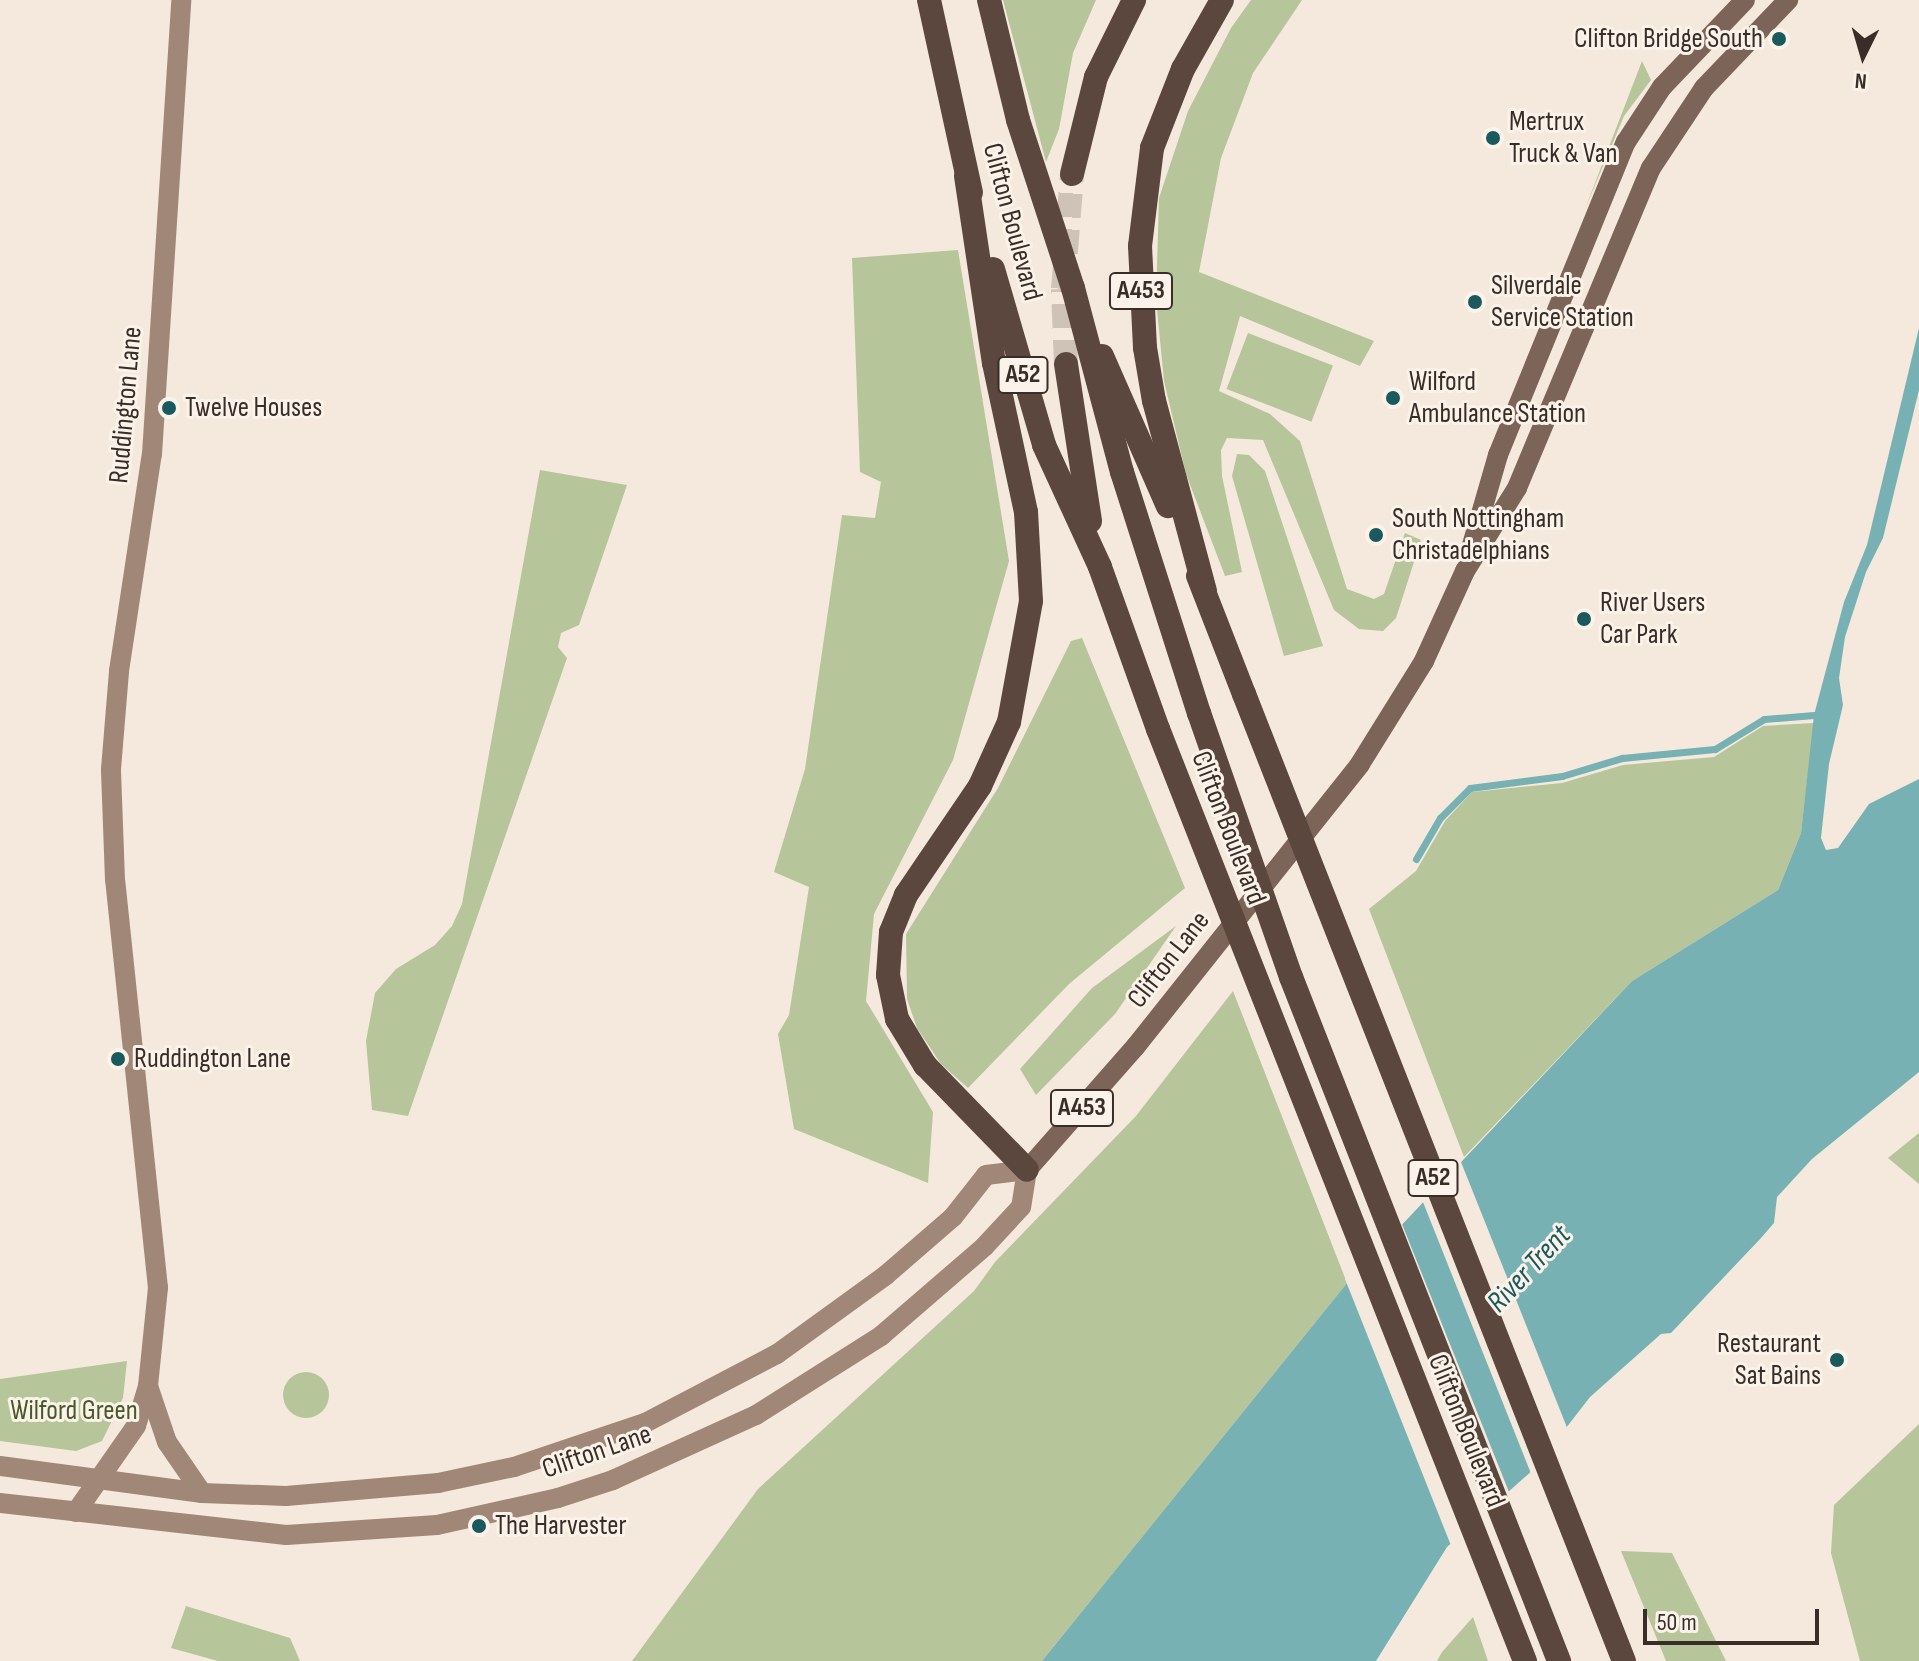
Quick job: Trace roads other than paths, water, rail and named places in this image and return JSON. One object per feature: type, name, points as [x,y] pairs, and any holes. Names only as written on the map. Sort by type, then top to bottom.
[{"type":"highway","name":"Clifton Boulevard","points":[[929,0],[966,176],[1044,445],[1100,567],[1158,729],[1525,1661]]},
{"type":"highway","name":"Clifton Boulevard","points":[[989,0],[1018,120],[1073,288],[1122,472],[1199,713],[1291,977],[1559,1661]]},
{"type":"highway","points":[[1072,174],[1096,77],[1134,0]]},
{"type":"highway","name":"A453","points":[[1205,591],[1154,401],[1145,348],[1140,246],[1152,148],[1183,69],[1222,0]]},
{"type":"highway","name":"A52","points":[[966,176],[994,363],[1026,512],[1031,601],[1009,722],[980,786],[906,895],[891,932],[888,975],[897,1019],[925,1065],[1027,1170]]},
{"type":"highway","name":"A52","points":[[1073,288],[1205,591],[1624,1661]]},
{"type":"highway","points":[[1066,364],[1100,567]]},
{"type":"main road","name":"Ruddington Lane","points":[[76,1512],[136,1426],[148,1386],[158,1288],[115,880],[111,769],[119,671],[152,454],[181,0]]},
{"type":"main road","name":"Clifton Lane","points":[[1465,571],[1498,455],[1626,142],[1662,87],[1745,0]]},
{"type":"main road","name":"Clifton Lane","points":[[0,1503],[286,1535],[347,1534],[437,1525],[613,1480],[756,1415],[881,1336],[984,1247],[1021,1207],[1027,1170],[1136,1046],[1360,764],[1424,661],[1465,571],[1517,488],[1651,168],[1704,88],[1788,0]]},
{"type":"main road","name":"Clifton Lane","points":[[0,1466],[202,1493],[331,1495],[438,1483],[514,1467],[645,1423],[777,1354],[867,1291],[953,1217],[986,1175],[1027,1170]]},
{"type":"main road","name":"Ruddington Lane","points":[[148,1386],[167,1442],[202,1493]]},
{"type":"water","name":"River Trent","points":[[1919,328],[1919,390],[1883,538],[1866,572],[1845,637],[1839,678],[1843,705],[1829,764],[1821,838],[1826,850],[1838,848],[1869,804],[1919,779],[1919,1072],[1812,1159],[1777,1197],[1774,1223],[1761,1238],[1671,1333],[1661,1334],[1590,1397],[1535,1468],[1447,1547],[1376,1661],[1042,1661],[1347,1283],[1632,981],[1778,890],[1801,833],[1814,715],[1844,602],[1867,545]]},
{"type":"waterway","points":[[1416,859],[1440,818],[1470,788],[1562,776],[1622,758],[1715,749],[1764,719],[1814,715]]},
{"type":"tunnel","points":[[1066,364],[1063,289],[1072,174]]},
{"type":"place","name":"Clifton Bridge South","points":[[1779,39]]},
{"type":"place","name":"Mertrux Truck & Van","points":[[1493,138]]},
{"type":"place","name":"Silverdale Service Station","points":[[1475,302]]},
{"type":"place","name":"Wilford Ambulance Station","points":[[1393,398]]},
{"type":"place","name":"Twelve Houses","points":[[169,408]]},
{"type":"place","name":"South Nottingham Christadelphians","points":[[1376,535]]},
{"type":"place","name":"River Users Car Park","points":[[1584,619]]},
{"type":"place","name":"Ruddington Lane","points":[[118,1059]]},
{"type":"place","name":"Restaurant Sat Bains","points":[[1837,1360]]},
{"type":"place","name":"The Harvester","points":[[479,1526]]},
{"type":"park label","name":"Wilford Green","points":[[74,1411]]}]
